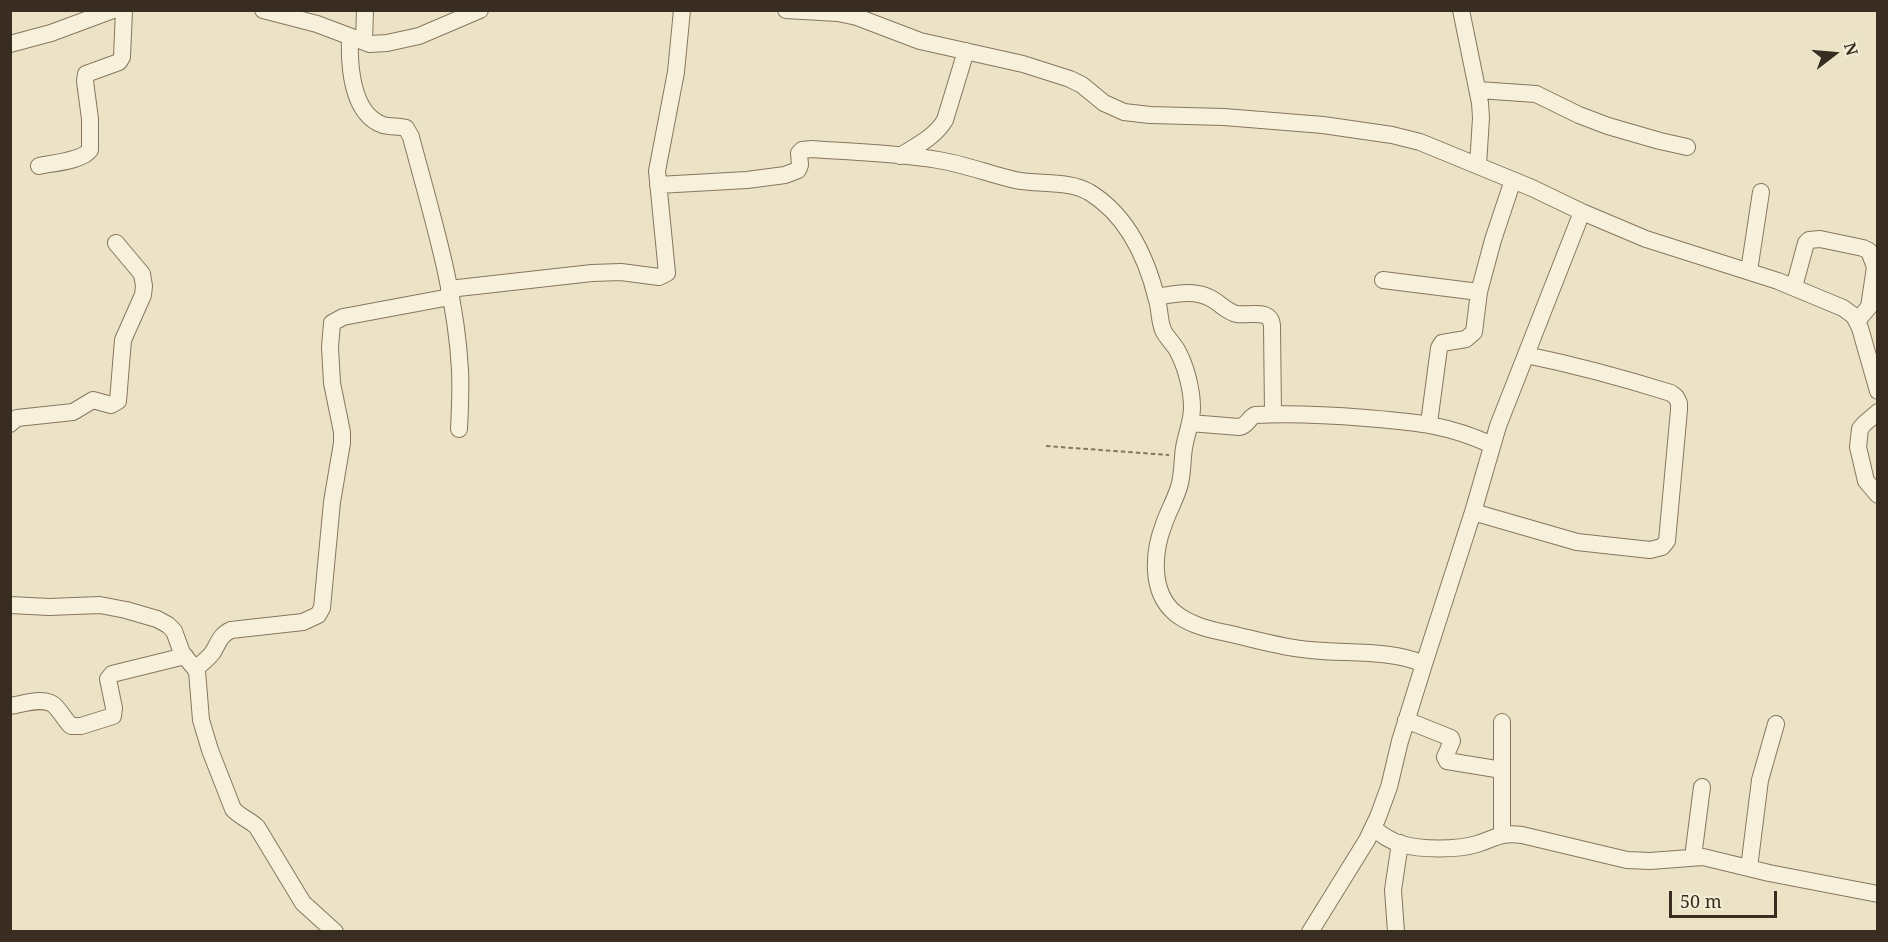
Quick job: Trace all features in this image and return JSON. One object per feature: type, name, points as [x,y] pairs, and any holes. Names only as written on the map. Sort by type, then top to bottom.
[{"type":"street","points":[[10,44],[51,33],[112,10]]},
{"type":"street","points":[[39,166],[81,157],[90,150],[86,74],[118,62],[122,57],[124,10]]},
{"type":"street","points":[[263,10],[317,24],[370,44],[419,36],[480,10]]},
{"type":"street","points":[[365,10],[350,71],[352,82],[371,117],[382,124],[403,127],[409,131],[445,266],[460,370],[459,429]]},
{"type":"street","points":[[10,706],[40,701],[51,703],[56,706],[71,726],[81,726],[113,716],[114,708],[108,679],[112,674],[190,662],[210,655],[225,632],[303,622],[318,615],[322,608],[332,502],[342,443],[342,432],[332,383],[330,347],[332,323],[343,317],[480,284],[592,273],[621,272],[663,276],[667,273],[658,185],[658,162],[664,142],[676,72],[682,10]]},
{"type":"street","points":[[786,10],[851,13],[920,41],[1023,63],[1070,79],[1082,85],[1104,103],[1124,112],[1150,116],[1224,117],[1323,125],[1392,135],[1420,142],[1646,239],[1794,286],[1844,308],[1857,321],[1878,392]]},
{"type":"street","points":[[1461,10],[1478,90],[1481,118],[1478,165]]},
{"type":"street","points":[[900,156],[941,127],[966,51]]},
{"type":"street","points":[[1478,90],[1536,93],[1579,115],[1608,126],[1688,147]]},
{"type":"street","points":[[658,185],[747,180],[785,175],[798,170],[799,153],[806,149],[936,160],[1017,181],[1078,187],[1089,192],[1128,230],[1144,260],[1156,297],[1162,327],[1178,352],[1185,370],[1192,406],[1182,478],[1156,550],[1159,590],[1166,604],[1187,622],[1199,626],[1307,650],[1401,656],[1424,664]]},
{"type":"street","points":[[1430,423],[1438,348],[1442,343],[1466,339],[1474,332],[1479,292],[1513,180]]},
{"type":"street","points":[[1749,271],[1761,192]]},
{"type":"street","points":[[1396,932],[1388,838],[1389,787],[1413,722],[1424,664],[1492,445],[1582,212]]},
{"type":"street","points":[[1794,286],[1806,243],[1809,240],[1820,239],[1869,251],[1875,267],[1869,307],[1857,321]]},
{"type":"street","points":[[10,424],[17,418],[73,412],[93,400],[111,405],[118,401],[123,340],[143,295],[144,286],[142,274],[116,243]]},
{"type":"street","points":[[1383,280],[1479,292]]},
{"type":"street","points":[[1156,297],[1181,292],[1193,293],[1208,297],[1235,314],[1262,314],[1269,317],[1272,320],[1273,414]]},
{"type":"street","points":[[1473,512],[1577,542],[1650,550],[1662,547],[1667,541],[1679,410],[1676,397],[1671,393],[1611,375],[1526,355]]},
{"type":"street","points":[[1878,412],[1860,429],[1858,442],[1866,481],[1878,495]]},
{"type":"street","points":[[1190,423],[1242,426],[1246,425],[1255,415],[1329,415],[1430,423],[1456,430],[1492,445]]},
{"type":"street","points":[[10,604],[49,607],[100,605],[157,619],[174,631],[182,653],[190,662],[198,679],[201,720],[233,809],[257,827],[303,903],[335,932]]},
{"type":"street","points":[[1413,722],[1452,739],[1445,760],[1502,770]]},
{"type":"street","points":[[1502,723],[1502,834]]},
{"type":"street","points":[[1749,868],[1760,780],[1776,723]]},
{"type":"street","points":[[1692,857],[1702,787]]},
{"type":"street","points":[[1388,838],[1428,848],[1464,847],[1502,834],[1522,835],[1627,860],[1650,861],[1703,857],[1878,894]]},
{"type":"street","points":[[1310,932],[1388,838]]},
{"type":"path","points":[[1046,446],[1184,456]]}]
